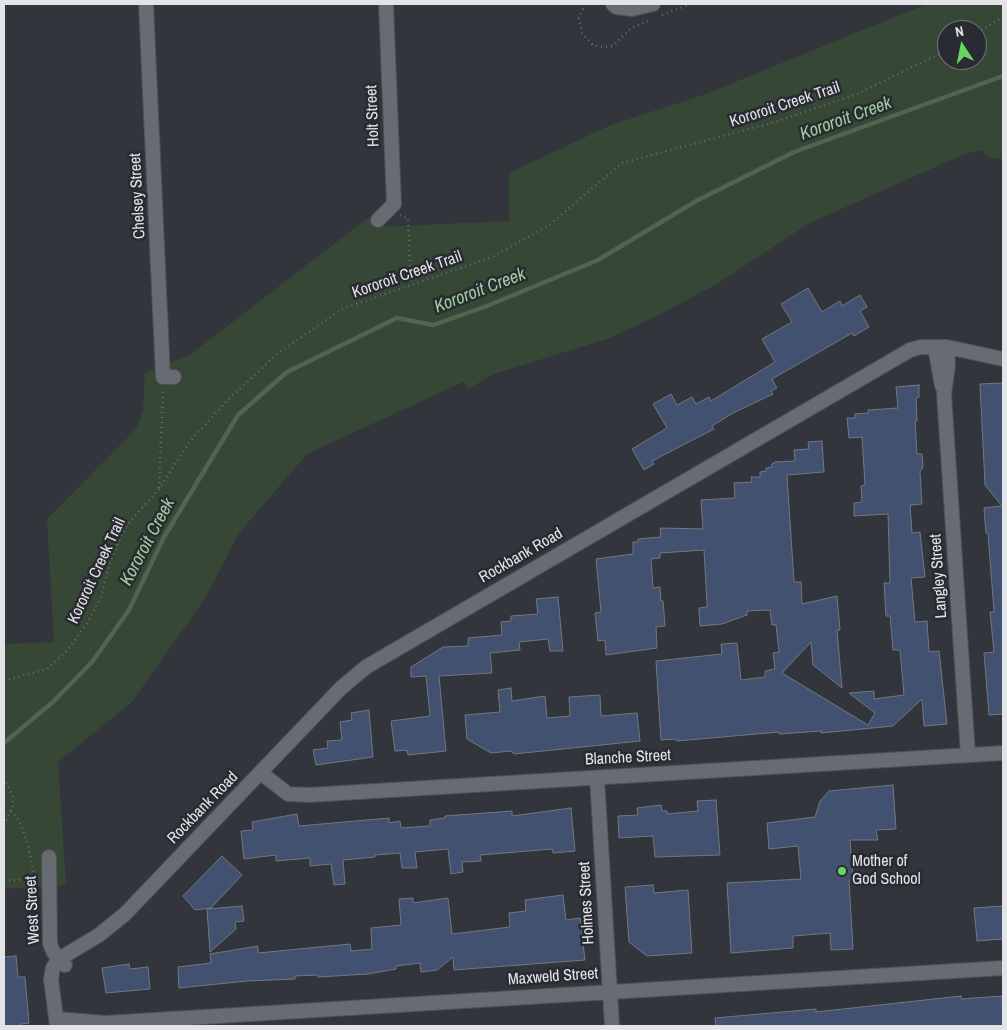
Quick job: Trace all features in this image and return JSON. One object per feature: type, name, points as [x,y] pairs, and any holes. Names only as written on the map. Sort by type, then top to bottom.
[{"type":"street","name":"Chelsey Street","points":[[146,4],[168,377]]},
{"type":"street","name":"Holt Street","points":[[386,4],[394,204],[390,210]]},
{"type":"street","points":[[614,5],[632,10],[653,4]]},
{"type":"street","points":[[378,220],[390,210]]},
{"type":"street","name":"Rockbank Road","points":[[62,962],[102,943],[118,928],[125,914],[341,688],[366,667],[910,350],[941,347],[1003,359]]},
{"type":"street","name":"Langley Street","points":[[941,347],[968,755]]},
{"type":"street","name":"Blanche Street","points":[[261,773],[288,794],[309,795],[1003,753]]},
{"type":"street","name":"Holmes Street","points":[[597,778],[612,1026]]},
{"type":"street","name":"West Street","points":[[49,857],[41,877],[50,944],[62,962]]},
{"type":"street","points":[[57,1020],[62,962]]},
{"type":"street","name":"Maxweld Street","points":[[57,1020],[105,1023],[1003,968]]},
{"type":"street","name":"Maxweld Street","points":[[90,1026],[105,1023]]},
{"type":"path","points":[[585,4],[580,18],[582,33],[592,44],[606,48],[619,42],[631,28],[691,4]]},
{"type":"path","points":[[987,27],[1003,18]]},
{"type":"path","name":"Kororoit Creek Trail","points":[[4,681],[47,669],[68,650],[83,630],[101,597],[111,559],[126,526],[159,489],[190,441],[227,401],[277,354],[342,309],[492,257],[548,226],[622,163],[775,122],[857,94],[937,55]]},
{"type":"path","points":[[390,210],[408,219],[411,284]]},
{"type":"path","points":[[159,489],[168,377]]},
{"type":"path","points":[[4,778],[13,797],[11,811],[4,826]]},
{"type":"path","points":[[4,881],[41,877],[19,820],[11,811]]},
{"type":"green space","points":[[927,4],[1003,4],[1003,159],[988,157],[980,150],[962,155],[808,224],[720,282],[659,315],[607,339],[494,374],[468,389],[463,382],[307,454],[239,533],[206,597],[132,702],[58,762],[66,885],[4,889],[4,644],[54,642],[47,519],[136,429],[143,411],[145,373],[191,354],[369,217],[379,227],[509,221],[509,173],[611,125],[703,95]]},
{"type":"building","points":[[808,288],[822,312],[840,301],[842,306],[860,295],[867,307],[860,311],[869,327],[854,336],[852,333],[772,379],[777,388],[771,391],[773,394],[733,413],[712,426],[714,429],[652,461],[654,464],[644,470],[632,449],[667,428],[653,404],[671,394],[677,405],[692,397],[696,404],[709,397],[711,401],[775,362],[762,339],[792,322],[781,304]]},
{"type":"building","points":[[1003,383],[1003,714],[989,715],[984,653],[994,652],[990,612],[994,612],[988,533],[986,533],[984,508],[1002,506],[985,485],[980,384]]},
{"type":"building","points":[[919,385],[919,397],[916,398],[917,421],[915,421],[917,454],[922,454],[923,467],[920,472],[922,504],[910,505],[912,533],[920,532],[925,577],[911,578],[915,622],[927,621],[929,652],[939,651],[947,724],[924,726],[922,699],[893,726],[821,733],[821,731],[779,734],[779,732],[677,741],[676,739],[661,740],[656,661],[722,654],[721,644],[737,643],[741,680],[765,677],[765,671],[775,669],[773,653],[779,652],[776,625],[772,625],[770,610],[747,611],[747,615],[722,624],[700,626],[699,608],[707,607],[704,550],[660,553],[660,558],[651,559],[653,588],[660,587],[665,626],[656,627],[657,648],[606,655],[605,640],[598,641],[595,613],[601,612],[596,559],[633,554],[633,542],[638,542],[638,539],[661,537],[660,528],[703,529],[701,500],[735,498],[734,483],[752,482],[751,477],[760,477],[760,472],[772,467],[772,464],[775,462],[795,461],[794,450],[809,449],[808,442],[822,441],[824,472],[787,475],[794,582],[801,582],[802,604],[837,596],[840,630],[837,630],[842,688],[813,665],[811,642],[782,673],[868,725],[875,713],[849,693],[874,691],[874,699],[904,695],[900,650],[893,650],[890,616],[886,616],[884,583],[890,583],[888,514],[854,516],[854,503],[862,502],[861,486],[865,485],[862,437],[849,438],[847,418],[855,418],[855,414],[868,413],[868,410],[898,408],[896,387]]},
{"type":"building","points":[[558,597],[563,651],[550,651],[548,639],[519,642],[520,650],[490,653],[492,673],[439,676],[446,751],[408,755],[407,750],[395,751],[391,721],[430,716],[426,676],[411,677],[411,667],[443,647],[468,646],[468,638],[502,635],[501,622],[511,621],[511,616],[538,614],[536,599]]},
{"type":"building","points":[[511,688],[512,701],[545,696],[547,718],[570,716],[569,697],[600,695],[601,716],[637,713],[640,741],[514,754],[511,751],[491,753],[467,739],[465,715],[500,712],[498,690]]},
{"type":"building","points":[[369,710],[373,757],[316,765],[313,750],[328,748],[327,741],[342,740],[340,722],[352,720],[351,713]]},
{"type":"building","points":[[893,785],[896,829],[876,830],[878,840],[850,840],[853,880],[849,880],[853,949],[831,950],[830,933],[793,936],[793,948],[731,953],[727,883],[801,879],[798,846],[769,849],[767,823],[815,817],[820,801],[829,791]]},
{"type":"building","points":[[716,800],[720,855],[655,857],[653,836],[619,838],[618,816],[638,815],[637,808],[661,805],[662,811],[667,811],[667,814],[698,811],[697,801]]},
{"type":"building","points":[[571,808],[575,851],[553,853],[552,849],[480,855],[481,861],[462,862],[463,872],[451,874],[448,849],[415,852],[417,868],[402,868],[400,853],[343,860],[345,884],[334,885],[331,864],[310,866],[310,858],[276,861],[276,855],[244,859],[241,831],[253,830],[252,822],[297,814],[299,826],[389,818],[389,823],[400,821],[401,828],[430,826],[430,820],[445,818],[445,816],[512,811],[512,816]]},
{"type":"building","points":[[222,856],[242,875],[211,908],[195,910],[183,896]]},
{"type":"building","points":[[653,885],[654,893],[688,890],[692,953],[647,956],[629,942],[625,887]]},
{"type":"building","points":[[563,895],[566,920],[580,918],[585,960],[454,970],[453,957],[437,970],[421,972],[420,963],[396,966],[396,969],[368,974],[318,977],[318,975],[295,976],[295,979],[247,981],[179,988],[178,967],[211,963],[210,954],[258,946],[258,953],[350,944],[351,951],[372,949],[371,928],[401,925],[399,899],[413,898],[413,903],[448,898],[452,934],[510,927],[509,913],[526,911],[525,900]]},
{"type":"building","points":[[242,906],[244,921],[235,922],[236,929],[210,952],[207,909]]},
{"type":"building","points":[[1003,906],[1003,939],[977,941],[974,908]]},
{"type":"building","points":[[16,956],[18,977],[25,977],[29,1023],[21,1024],[21,1026],[4,1026],[4,957]]},
{"type":"building","points":[[129,964],[130,969],[148,967],[150,989],[106,993],[102,968]]},
{"type":"building","points":[[961,996],[961,999],[1002,996],[1003,1026],[716,1026],[715,1018],[816,1009],[816,1012]]},
{"type":"waterway","name":"Kororoit Creek","points":[[4,743],[54,701],[92,662],[129,610],[164,537],[238,415],[287,372],[397,318],[433,325],[487,306],[598,260],[698,200],[794,152],[1003,76]]},
{"type":"place","name":"Mother of God School","points":[[842,871]]}]
